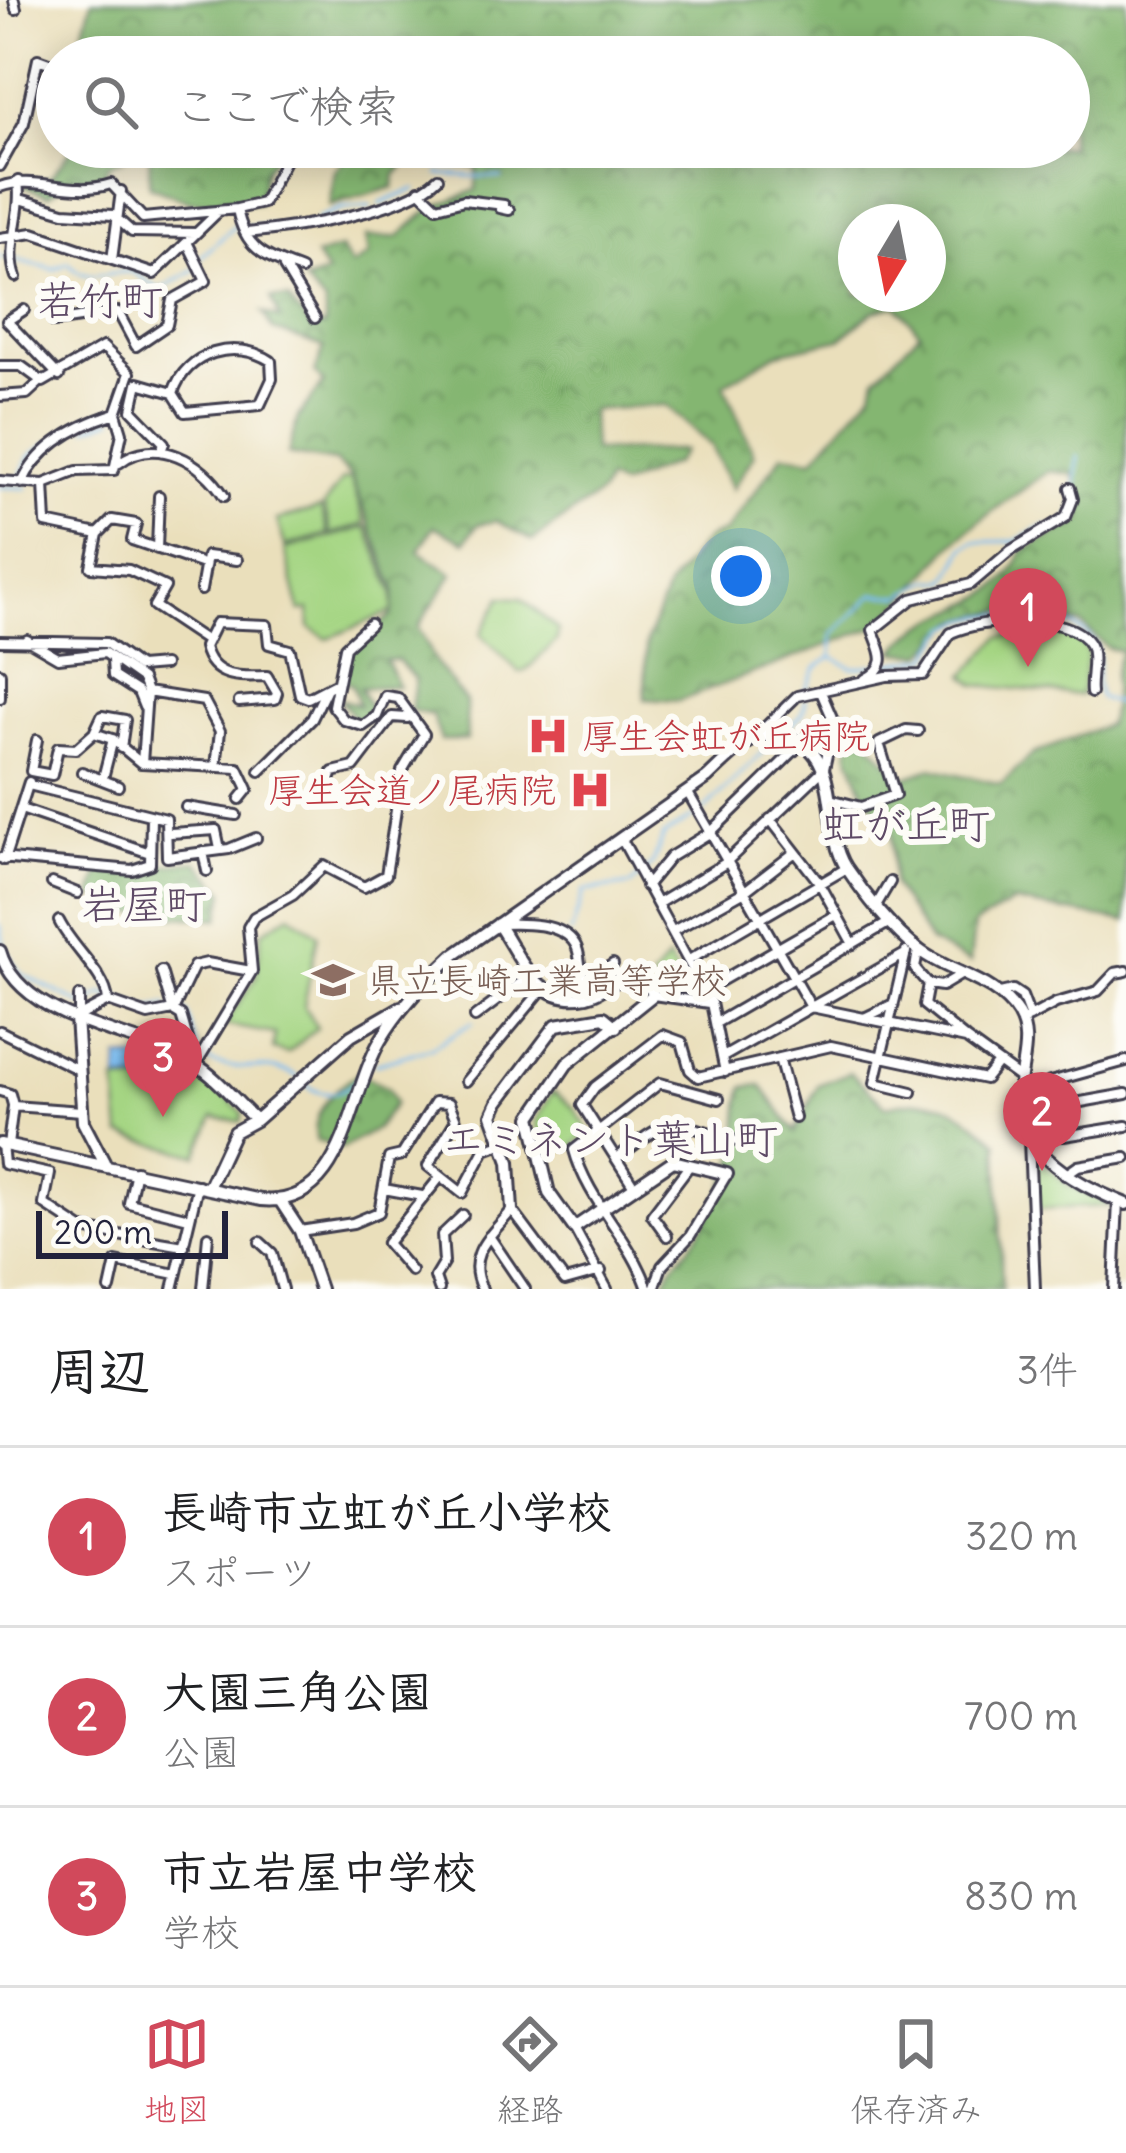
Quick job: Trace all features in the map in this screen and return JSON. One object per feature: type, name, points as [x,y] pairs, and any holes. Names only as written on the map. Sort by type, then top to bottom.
[{"type":"street","points":[[0,166],[24,123],[36,68]]},
{"type":"street","points":[[0,187],[18,181],[88,192],[111,184],[143,218],[216,214],[263,203],[281,168]]},
{"type":"street","points":[[246,233],[295,229],[374,209],[438,178]]},
{"type":"street","points":[[16,277],[9,258],[20,199],[18,181]]},
{"type":"street","points":[[419,190],[437,207],[464,200],[504,205],[500,208],[509,210]]},
{"type":"street","points":[[112,260],[122,191]]},
{"type":"street","points":[[20,199],[64,212],[118,218],[132,232],[197,233]]},
{"type":"street","points":[[237,209],[261,254],[301,270]]},
{"type":"street","points":[[0,238],[33,233],[154,274],[216,214]]},
{"type":"street","points":[[54,322],[118,312],[136,346],[167,325],[172,300],[206,281],[188,244]]},
{"type":"street","points":[[284,267],[315,318]]},
{"type":"street","points":[[23,310],[7,321],[59,376]]},
{"type":"street","points":[[161,451],[164,443],[140,422],[132,403],[138,383],[173,393],[185,412],[260,405],[272,379],[271,361],[244,349],[202,355],[180,373],[173,393]]},
{"type":"street","points":[[0,396],[27,394],[94,350],[110,350],[130,373],[116,413],[122,434],[118,464]]},
{"type":"street","points":[[0,366],[21,366],[42,380]]},
{"type":"street","points":[[22,483],[32,460],[81,424],[116,413]]},
{"type":"street","points":[[0,482],[44,484],[77,471],[102,474],[136,452],[161,451],[196,464],[224,496]]},
{"type":"street","points":[[44,484],[46,523],[98,534]]},
{"type":"street","points":[[855,686],[880,664],[884,647],[873,630],[890,611],[928,592],[971,584],[1070,510],[1070,488]]},
{"type":"street","points":[[158,549],[159,496]]},
{"type":"street","points":[[203,564],[132,540],[136,524],[112,520],[98,534],[92,566],[129,570],[165,587],[154,606],[205,640],[212,664],[233,677],[267,676],[277,692],[275,699],[239,701]]},
{"type":"street","points":[[201,590],[206,556],[237,560]]},
{"type":"street","points":[[173,1289],[189,1218],[235,1132],[308,1078],[351,1036],[403,1006],[454,955],[688,793],[755,738],[792,699],[887,676],[916,678],[928,671],[951,633],[1003,620],[1070,628],[1087,640],[1092,649],[1090,693]]},
{"type":"street","points":[[205,640],[216,623],[267,625],[269,644],[290,650],[300,695],[330,687]]},
{"type":"street","points":[[260,771],[312,719],[349,638],[370,624]]},
{"type":"street","points":[[27,640],[58,658],[98,651],[140,676],[147,692],[142,764]]},
{"type":"street","points":[[0,641],[106,643],[139,667],[164,665]]},
{"type":"street","points":[[112,659],[113,676],[138,692],[145,708]]},
{"type":"street","points":[[0,673],[0,698]]},
{"type":"street","points":[[330,687],[333,706],[344,720],[363,726],[390,696],[398,698],[408,718]]},
{"type":"street","points":[[147,692],[204,701],[220,730],[216,767]]},
{"type":"street","points":[[821,692],[834,722],[824,770],[832,833],[847,868],[911,948],[915,969],[928,984],[942,986],[962,974]]},
{"type":"street","points":[[31,771],[52,775],[58,748],[76,749],[94,733],[102,716],[124,720],[122,748]]},
{"type":"street","points":[[199,1058],[252,971],[248,927],[254,917],[293,895],[324,866],[364,887],[386,875],[402,771],[424,741],[418,724],[392,718],[354,767],[333,772],[328,783]]},
{"type":"street","points":[[829,799],[861,806],[895,795],[879,743],[906,730],[918,731]]},
{"type":"street","points":[[94,733],[113,740],[142,764],[238,768],[248,789],[240,799]]},
{"type":"street","points":[[755,738],[785,736],[802,743],[824,770]]},
{"type":"street","points":[[37,740],[29,785],[2,859],[132,870],[150,864],[151,817]]},
{"type":"street","points":[[103,778],[113,740]]},
{"type":"street","points":[[643,879],[711,832],[802,743]]},
{"type":"street","points":[[657,904],[728,860],[824,770]]},
{"type":"street","points":[[82,772],[118,786]]},
{"type":"street","points":[[29,785],[166,819],[167,857],[256,838]]},
{"type":"street","points":[[688,793],[811,1007],[966,1039]]},
{"type":"street","points":[[186,807],[236,815]]},
{"type":"street","points":[[21,809],[150,853]]},
{"type":"street","points":[[199,809],[200,831]]},
{"type":"street","points":[[770,819],[819,882],[853,944]]},
{"type":"street","points":[[171,833],[216,830],[220,849]]},
{"type":"street","points":[[621,838],[711,1003],[724,1072]]},
{"type":"street","points":[[203,851],[207,871]]},
{"type":"street","points":[[673,931],[745,891],[794,853]]},
{"type":"street","points":[[688,960],[847,868]]},
{"type":"street","points":[[877,904],[890,882]]},
{"type":"street","points":[[52,883],[77,893]]},
{"type":"street","points":[[705,991],[836,915]]},
{"type":"street","points":[[59,921],[74,951],[107,989],[108,1001]]},
{"type":"street","points":[[716,1022],[891,921]]},
{"type":"street","points":[[498,924],[535,925],[569,938],[587,981],[613,964]]},
{"type":"street","points":[[498,924],[541,991],[559,998],[586,996],[630,975],[645,980],[653,995]]},
{"type":"street","points":[[911,948],[1000,993],[1026,1019],[1018,1105],[1029,1139],[1035,1289]]},
{"type":"street","points":[[911,948],[891,1004],[875,1083],[911,1092]]},
{"type":"street","points":[[723,1057],[911,948]]},
{"type":"street","points":[[0,951],[26,992],[139,1042],[199,1058]]},
{"type":"street","points":[[77,1016],[108,1001],[146,1010],[174,1003],[200,964],[252,971]]},
{"type":"street","points":[[161,970],[199,1058],[256,1120]]},
{"type":"street","points":[[1026,1019],[1056,1003],[1090,995],[1114,973],[1126,971]]},
{"type":"street","points":[[475,1017],[532,975]]},
{"type":"street","points":[[928,984],[924,1005],[1021,1078]]},
{"type":"street","points":[[466,1081],[541,991]]},
{"type":"street","points":[[607,1289],[601,1271],[549,1193],[531,1118],[567,1064],[653,995],[711,1003]]},
{"type":"street","points":[[79,996],[84,1130],[104,1162]]},
{"type":"street","points":[[862,1018],[891,1004]]},
{"type":"street","points":[[4,1144],[281,1202],[321,1183],[369,1066],[403,1006]]},
{"type":"street","points":[[139,1042],[146,1010]]},
{"type":"street","points":[[601,1271],[565,1281],[512,1210],[508,1162],[492,1115],[546,1034],[566,1021],[604,1017],[616,1027]]},
{"type":"street","points":[[0,1031],[79,1070]]},
{"type":"street","points":[[633,1185],[582,1110],[588,1094],[663,1035],[682,1042],[693,1075],[831,1046],[985,1079],[998,1064]]},
{"type":"street","points":[[779,1058],[795,1118]]},
{"type":"street","points":[[1126,1061],[1050,1082],[1047,1108],[1064,1136],[1126,1126]]},
{"type":"street","points":[[651,1289],[637,1254],[580,1174],[574,1150],[660,1083],[719,1099]]},
{"type":"street","points":[[0,1091],[10,1094],[13,1106],[4,1164],[50,1174],[44,1204],[82,1228],[184,1246]]},
{"type":"street","points":[[1047,1108],[1126,1094]]},
{"type":"street","points":[[300,1231],[377,1215],[389,1158],[402,1155],[438,1101],[452,1106],[457,1120],[428,1166],[462,1193],[485,1150],[501,1144]]},
{"type":"street","points":[[13,1106],[82,1111]]},
{"type":"street","points":[[617,1158],[659,1125],[673,1121],[736,1141]]},
{"type":"street","points":[[1029,1139],[1065,1175],[1122,1202],[1114,1289]]},
{"type":"street","points":[[1065,1175],[1078,1166],[1126,1158]]},
{"type":"street","points":[[574,1228],[673,1161],[727,1174],[651,1289]]},
{"type":"street","points":[[667,1236],[652,1215],[690,1164]]},
{"type":"street","points":[[136,1169],[129,1203],[189,1218]]},
{"type":"street","points":[[411,1271],[387,1244],[441,1176]]},
{"type":"street","points":[[384,1189],[422,1196]]},
{"type":"street","points":[[281,1202],[300,1231],[318,1289]]},
{"type":"street","points":[[482,1289],[476,1257],[512,1210]]},
{"type":"street","points":[[439,1289],[435,1277],[444,1262],[442,1235],[463,1215]]},
{"type":"street","points":[[490,1236],[525,1289]]},
{"type":"street","points":[[203,1289],[208,1237]]},
{"type":"street","points":[[260,1242],[272,1253],[282,1289]]},
{"type":"street","points":[[110,1289],[116,1262],[176,1274]]},
{"type":"green space","points":[[92,0],[1126,0],[1126,922],[1014,902],[974,925],[970,963],[930,942],[893,885],[892,830],[864,793],[848,751],[855,736],[868,740],[903,778],[931,768],[1001,784],[1033,754],[1107,725],[1122,651],[1108,648],[1081,624],[1005,610],[959,620],[924,654],[895,652],[924,625],[999,586],[1022,551],[1081,521],[1084,506],[1073,474],[1049,471],[987,515],[875,627],[679,701],[645,699],[646,643],[668,587],[706,539],[726,531],[783,454],[813,459],[873,391],[876,377],[920,332],[902,312],[946,312],[946,204],[838,204],[838,312],[872,312],[840,339],[777,353],[724,384],[754,455],[732,489],[711,446],[666,405],[591,410],[593,451],[684,450],[675,463],[620,486],[607,480],[601,493],[532,541],[497,521],[478,524],[465,542],[434,526],[419,551],[453,574],[418,627],[438,666],[466,702],[467,740],[441,740],[432,715],[411,710],[415,680],[398,660],[386,660],[398,686],[360,688],[372,712],[368,720],[358,722],[339,699],[359,705],[352,685],[340,680],[350,648],[392,615],[395,590],[352,478],[335,462],[288,454],[298,417],[324,383],[315,373],[324,347],[273,330],[263,313],[280,319],[271,298],[288,299],[311,327],[325,326],[325,304],[304,281],[327,274],[316,256],[340,249],[352,266],[369,255],[366,237],[398,237],[431,208],[476,190],[477,168],[1090,168],[1090,36],[82,36]]},
{"type":"green space","points":[[57,168],[107,168],[102,178],[72,178],[49,195],[21,185],[50,178]]},
{"type":"green space","points":[[149,168],[266,168],[259,203],[191,202],[149,186]]},
{"type":"green space","points":[[402,168],[394,187],[329,206],[335,171]]},
{"type":"green space","points":[[351,479],[365,524],[331,534],[324,505],[342,480]]},
{"type":"green space","points":[[321,508],[328,534],[285,546],[277,520]]},
{"type":"green space","points":[[367,527],[393,593],[393,611],[327,639],[310,628],[309,610],[300,611],[285,549]]},
{"type":"green space","points":[[501,597],[521,598],[558,630],[557,640],[525,671],[519,672],[481,634]]},
{"type":"green space","points":[[1053,629],[1081,641],[1088,652],[1081,695],[976,685],[965,675],[1000,637]]},
{"type":"green space","points":[[197,861],[225,892],[219,919],[131,913],[92,896],[99,873]]},
{"type":"green space","points":[[290,914],[318,934],[304,1006],[317,1028],[288,1053],[273,1049],[275,1034],[224,1025],[256,978],[262,932]]},
{"type":"green space","points":[[668,959],[690,995],[660,989],[652,978]]},
{"type":"green space","points":[[155,1062],[211,1082],[243,1113],[241,1122],[214,1117],[197,1155],[121,1135],[116,1082],[155,1083]]},
{"type":"green space","points":[[850,1072],[886,1106],[935,1102],[959,1112],[998,1142],[1002,1289],[663,1289],[728,1177],[744,1087],[761,1085],[795,1132],[818,1085]]},
{"type":"green space","points":[[359,1073],[388,1088],[395,1103],[377,1128],[343,1148],[317,1141],[317,1120],[326,1101]]},
{"type":"green space","points":[[553,1091],[574,1108],[589,1131],[572,1148],[543,1152],[536,1121]]},
{"type":"green space","points":[[1031,1153],[1068,1185],[1114,1206],[1035,1209]]},
{"type":"water","points":[[119,1058],[154,1059],[153,1081],[118,1080]]},
{"type":"waterway","points":[[438,174],[502,178]]},
{"type":"waterway","points":[[380,204],[415,189]]},
{"type":"waterway","points":[[317,219],[342,209],[371,207]]},
{"type":"waterway","points":[[201,257],[236,225]]},
{"type":"waterway","points":[[246,227],[272,226]]},
{"type":"waterway","points":[[0,257],[6,257]]},
{"type":"waterway","points":[[16,260],[54,269],[68,263],[92,276],[133,272],[160,290],[195,269]]},
{"type":"waterway","points":[[87,428],[113,419]]},
{"type":"waterway","points":[[20,479],[30,456],[50,442]]},
{"type":"waterway","points":[[1075,496],[1078,456]]},
{"type":"waterway","points":[[0,487],[27,488]]},
{"type":"waterway","points":[[1057,527],[1066,525],[1075,505]]},
{"type":"waterway","points":[[806,689],[816,668],[832,657],[832,635],[874,594],[901,596],[931,580],[947,581],[965,547],[975,542],[1016,541],[1047,525]]},
{"type":"waterway","points":[[884,664],[929,658],[948,630],[965,621],[1004,615],[1048,618],[1083,632],[1094,643],[1100,698],[1126,706]]},
{"type":"waterway","points":[[834,658],[853,668],[875,665]]},
{"type":"waterway","points":[[785,731],[802,715],[806,700]]},
{"type":"waterway","points":[[703,811],[773,742]]},
{"type":"waterway","points":[[571,933],[584,891],[631,885],[653,863],[664,835],[695,816]]},
{"type":"waterway","points":[[0,925],[5,950],[20,973],[83,1005],[103,994],[148,1009],[167,1005]]},
{"type":"waterway","points":[[176,1004],[188,1014],[198,1052]]},
{"type":"waterway","points":[[375,1064],[431,1048],[473,1022]]},
{"type":"waterway","points":[[205,1059],[228,1066],[277,1069],[298,1077]]},
{"type":"waterway","points":[[305,1084],[333,1093],[359,1079]]},
{"type":"place","name":"長崎市立虹が丘小学校","points":[[1028,667]]},
{"type":"place","name":"厚生会虹が丘病院","points":[[548,736]]},
{"type":"place","name":"厚生会道ノ尾病院","points":[[590,790]]},
{"type":"place","name":"県立長崎工業高等学校","points":[[333,980]]},
{"type":"place","name":"市立岩屋中学校","points":[[163,1117]]},
{"type":"place","name":"大園三角公園","points":[[1042,1171]]},
{"type":"district","name":"若竹町","points":[[100,300]]},
{"type":"district","name":"虹が丘町","points":[[906,824]]},
{"type":"district","name":"岩屋町","points":[[144,904]]},
{"type":"district","name":"エミネント葉山町","points":[[610,1139]]}]
